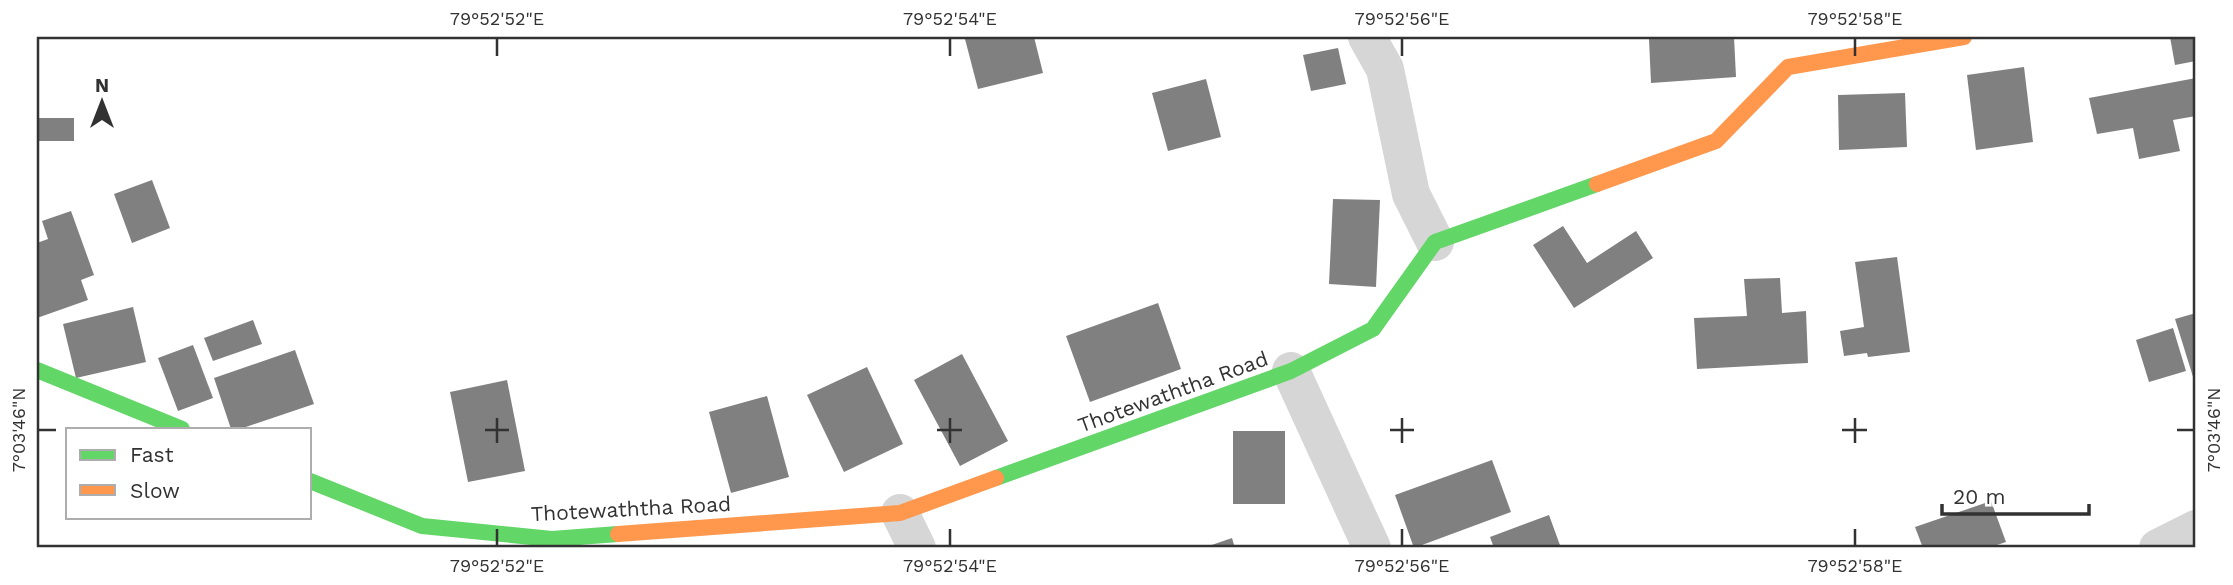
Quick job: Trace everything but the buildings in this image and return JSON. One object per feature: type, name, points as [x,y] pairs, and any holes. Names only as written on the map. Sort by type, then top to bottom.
[{"type":"street","points":[[1367,37],[1385,69],[1411,194],[1434,242],[1716,141],[1788,66],[1964,37]]},
{"type":"street","name":"Thotewaththa Road","points":[[312,482],[422,526],[552,539],[900,513],[1291,372],[1373,329],[1434,242]]},
{"type":"street","points":[[37,370],[180,428]]},
{"type":"street","points":[[1291,372],[1372,548]]},
{"type":"street","points":[[900,513],[917,548]]},
{"type":"street","points":[[2158,548],[2196,529]]},
{"type":"traffic: fast","points":[[996,478],[1291,371],[1373,329],[1435,242],[1597,184]]},
{"type":"traffic: fast","points":[[37,370],[180,428]]},
{"type":"traffic: fast","points":[[312,482],[422,526],[552,539],[618,534]]},
{"type":"traffic: slow","points":[[1597,184],[1716,141],[1788,67],[1964,37]]},
{"type":"traffic: slow","points":[[618,534],[900,513],[996,478]]}]
